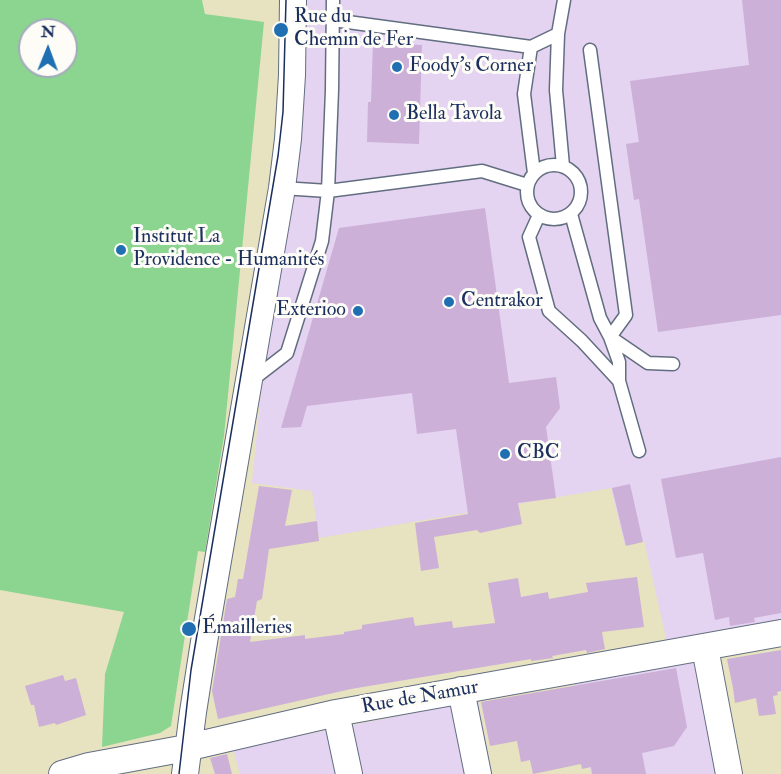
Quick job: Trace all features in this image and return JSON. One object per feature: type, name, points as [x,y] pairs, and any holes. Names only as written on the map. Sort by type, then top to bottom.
[{"type":"street","points":[[185,774],[193,712],[282,188],[292,75],[293,0]]},
{"type":"street","name":"Rue de Namur","points":[[62,774],[90,770],[336,713],[781,633]]},
{"type":"street","points":[[705,648],[729,774]]},
{"type":"street","points":[[461,690],[478,774]]},
{"type":"street","points":[[336,713],[349,774]]},
{"type":"lane","points":[[249,382],[287,353],[322,241],[327,191],[333,0]]},
{"type":"lane","points":[[563,166],[556,90],[558,34],[564,0]]},
{"type":"lane","points":[[333,20],[531,47],[558,34]]},
{"type":"lane","points":[[531,47],[524,94],[534,173]]},
{"type":"lane","points":[[590,50],[626,315],[610,337]]},
{"type":"lane","points":[[555,164],[563,166],[571,170],[580,183],[582,192],[580,200],[577,208],[571,214],[563,218],[546,219],[530,205],[526,192],[527,185],[540,168],[555,164]]},
{"type":"lane","points":[[282,188],[327,191],[482,171],[527,185]]},
{"type":"lane","points":[[571,214],[600,318],[619,362],[619,381],[639,451]]},
{"type":"lane","points":[[539,215],[529,237],[549,311],[582,341],[619,381]]},
{"type":"lane","points":[[610,337],[648,363],[673,364]]},
{"type":"shaded area","points":[[302,0],[781,0],[781,622],[667,642],[644,540],[625,545],[611,488],[319,538],[312,491],[252,483]]},
{"type":"shaded area","points":[[695,661],[718,774],[591,774],[574,684]]},
{"type":"shaded area","points":[[478,700],[492,774],[240,774],[233,749]]},
{"type":"green space","name":"Institut La Providence - Humanités","points":[[0,0],[202,0],[205,14],[264,22],[224,436],[205,552],[198,551],[171,726],[160,733],[102,747],[105,674],[124,612],[0,590]]},
{"type":"building","points":[[742,0],[781,0],[781,315],[658,332],[639,199],[634,200],[626,144],[639,142],[630,81],[749,65]]},
{"type":"building","points":[[373,43],[422,45],[419,144],[367,142]]},
{"type":"building","points":[[485,208],[509,383],[556,377],[560,408],[546,427],[556,498],[518,503],[522,524],[480,533],[477,530],[434,537],[439,568],[421,571],[415,523],[468,514],[456,429],[417,434],[412,393],[307,406],[301,427],[281,428],[339,228]]},
{"type":"building","points":[[781,457],[781,613],[754,618],[755,622],[730,626],[729,617],[715,620],[703,553],[676,558],[661,479]]},
{"type":"building","points":[[630,484],[643,542],[626,546],[612,488]]},
{"type":"building","points":[[259,486],[292,490],[285,526],[317,521],[319,541],[269,549],[262,599],[257,601],[250,642],[305,635],[305,639],[344,634],[344,632],[362,629],[362,625],[413,617],[415,626],[452,621],[453,628],[495,623],[488,583],[518,578],[521,597],[548,592],[549,599],[588,592],[586,583],[637,577],[644,627],[602,632],[605,649],[587,653],[586,650],[552,656],[553,658],[531,661],[531,659],[351,689],[218,719],[212,691],[227,599],[235,597],[238,579],[243,579]]},
{"type":"building","points":[[781,650],[781,691],[777,692],[778,695],[773,696],[776,714],[759,716],[756,698],[735,703],[727,659]]},
{"type":"building","points":[[676,668],[687,727],[674,746],[642,753],[646,774],[592,774],[591,767],[582,769],[581,764],[533,774],[530,760],[521,762],[517,741],[490,746],[481,702]]},
{"type":"building","points":[[63,675],[65,681],[76,678],[86,715],[56,725],[55,723],[39,727],[34,705],[31,705],[25,686]]},
{"type":"building","points":[[227,754],[232,774],[215,774],[210,758]]},
{"type":"tram line","points":[[179,774],[191,670],[278,156],[283,112],[286,0]]},
{"type":"place","name":"Rue du Chemin de Fer","points":[[281,30]]},
{"type":"place","name":"Foody's Corner","points":[[397,67]]},
{"type":"place","name":"Bella Tavola","points":[[394,115]]},
{"type":"place","name":"Institut La Providence - Humanités","points":[[121,250]]},
{"type":"place","name":"Centrakor","points":[[449,302]]},
{"type":"place","name":"Exterioo","points":[[358,311]]},
{"type":"place","name":"CBC","points":[[505,454]]},
{"type":"place","name":"Émailleries","points":[[189,629]]}]
